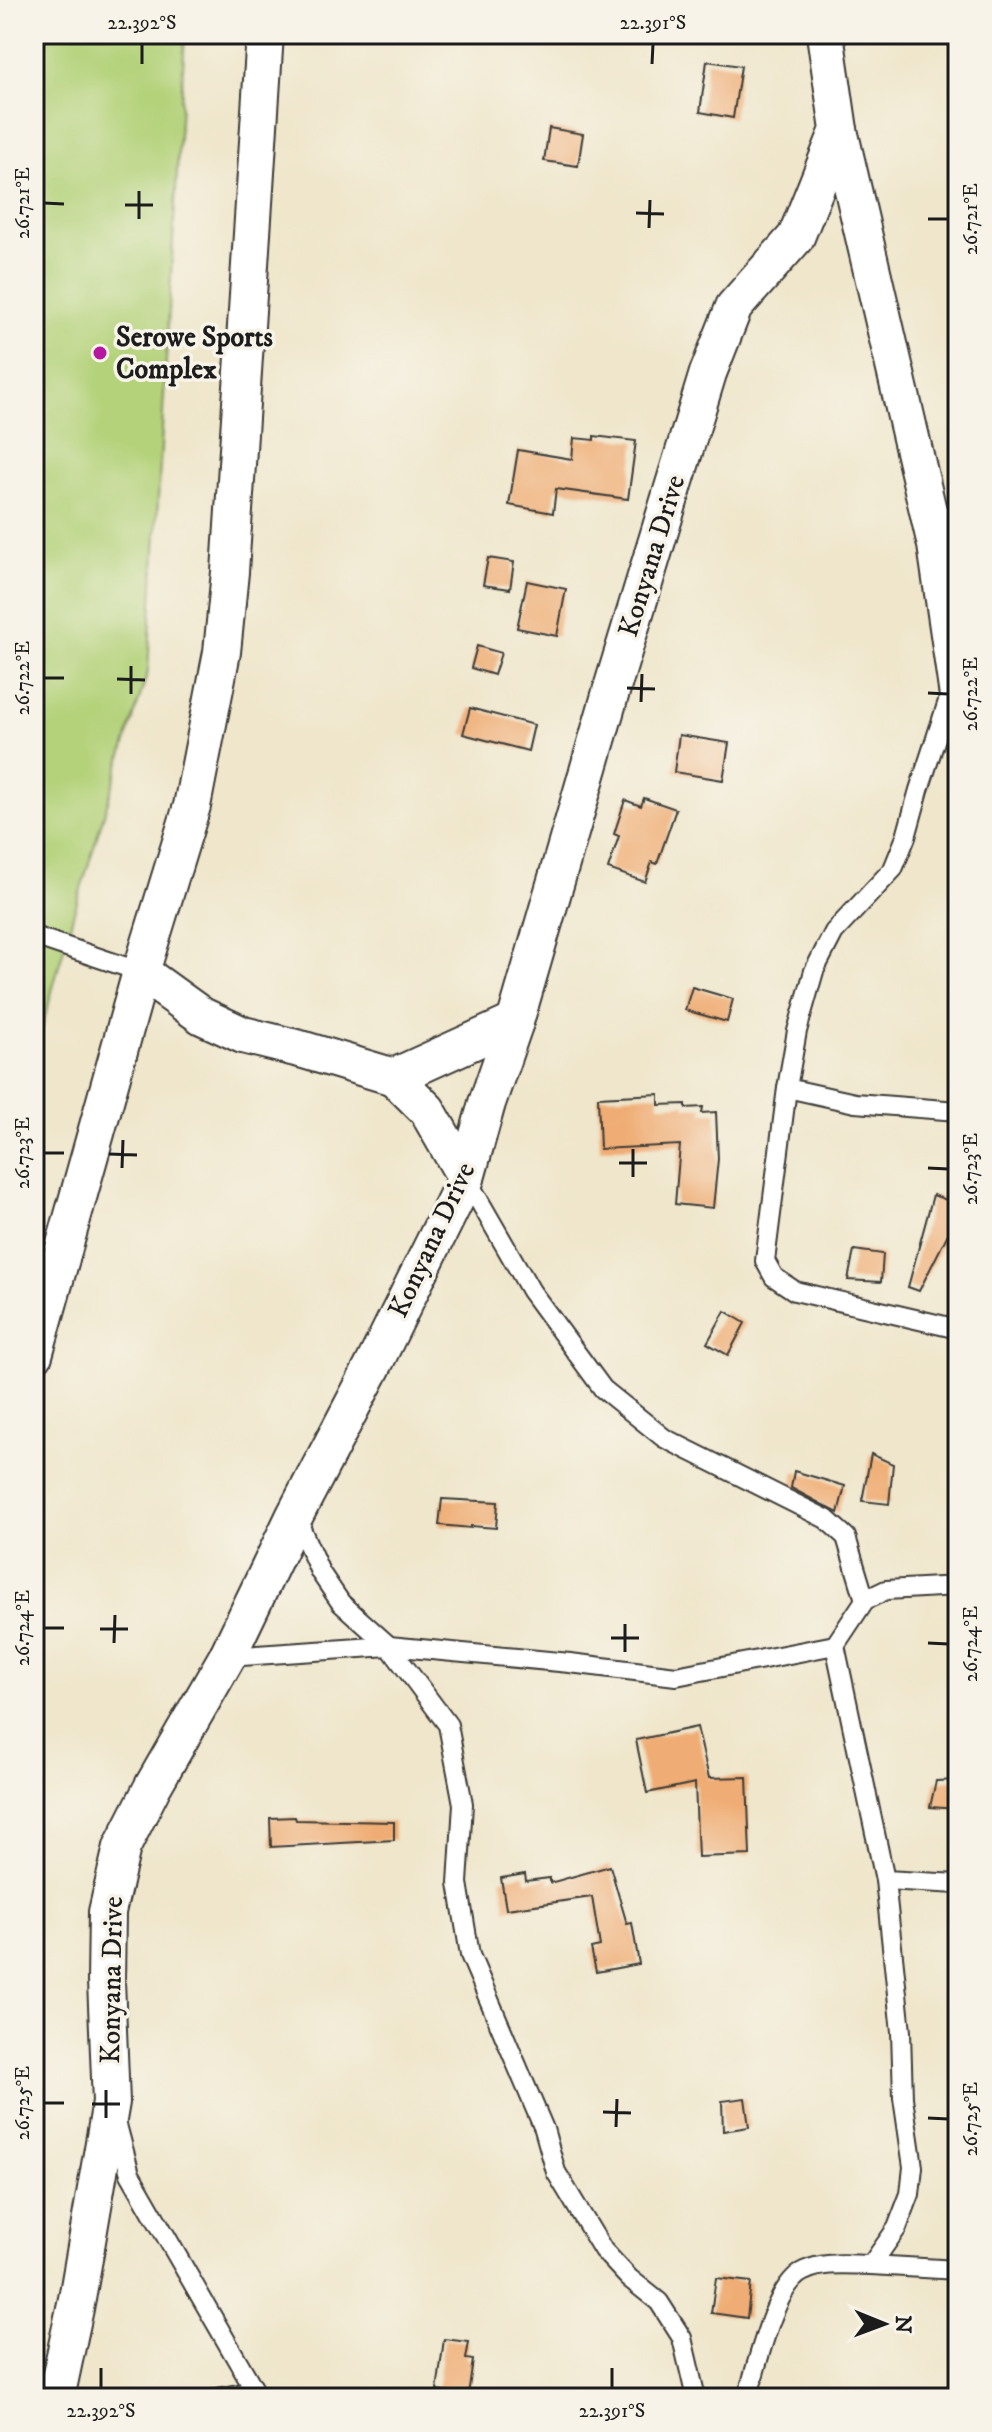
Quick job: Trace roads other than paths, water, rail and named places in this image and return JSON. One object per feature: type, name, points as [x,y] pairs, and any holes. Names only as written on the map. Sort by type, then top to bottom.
[{"type":"street","points":[[34,1355],[141,972],[192,806],[222,652],[230,572],[265,34]]},
{"type":"street","points":[[825,34],[839,130],[936,545],[957,688]]},
{"type":"street","name":"Konyana Drive","points":[[56,2398],[77,2299],[111,2102],[106,1981],[107,1912],[122,1847],[227,1657],[295,1515],[466,1178],[708,373],[734,307],[796,237],[839,130]]},
{"type":"street","points":[[141,972],[202,1016],[243,1035],[394,1077],[427,1110],[466,1178]]},
{"type":"street","points":[[394,1077],[515,1022]]},
{"type":"lane","points":[[936,545],[958,503]]},
{"type":"lane","points":[[957,688],[893,869],[834,932],[814,971],[797,1031],[787,1088],[765,1261],[774,1277],[795,1291],[958,1329]]},
{"type":"lane","points":[[34,936],[141,972]]},
{"type":"lane","points":[[787,1088],[855,1103],[958,1111]]},
{"type":"lane","points":[[466,1178],[531,1291],[603,1389],[664,1438],[826,1519],[846,1537],[865,1600]]},
{"type":"lane","points":[[295,1515],[320,1572],[341,1603],[389,1646],[448,1725],[463,1804],[458,1883],[470,1955],[544,2129],[556,2172],[603,2250],[629,2278],[659,2302],[682,2338],[696,2398]]},
{"type":"lane","points":[[227,1657],[389,1646],[676,1676],[835,1645],[865,1600],[886,1590],[958,1586]]},
{"type":"lane","points":[[835,1645],[885,1880],[901,2032],[903,2098],[913,2167],[910,2194],[897,2228],[871,2265]]},
{"type":"lane","points":[[885,1880],[958,1884]]},
{"type":"lane","points":[[111,2102],[130,2174],[256,2395],[217,2398]]},
{"type":"lane","points":[[747,2398],[784,2289],[801,2271],[828,2264],[958,2270]]},
{"type":"place","name":"Serowe Sports Complex","points":[[100,353]]}]
